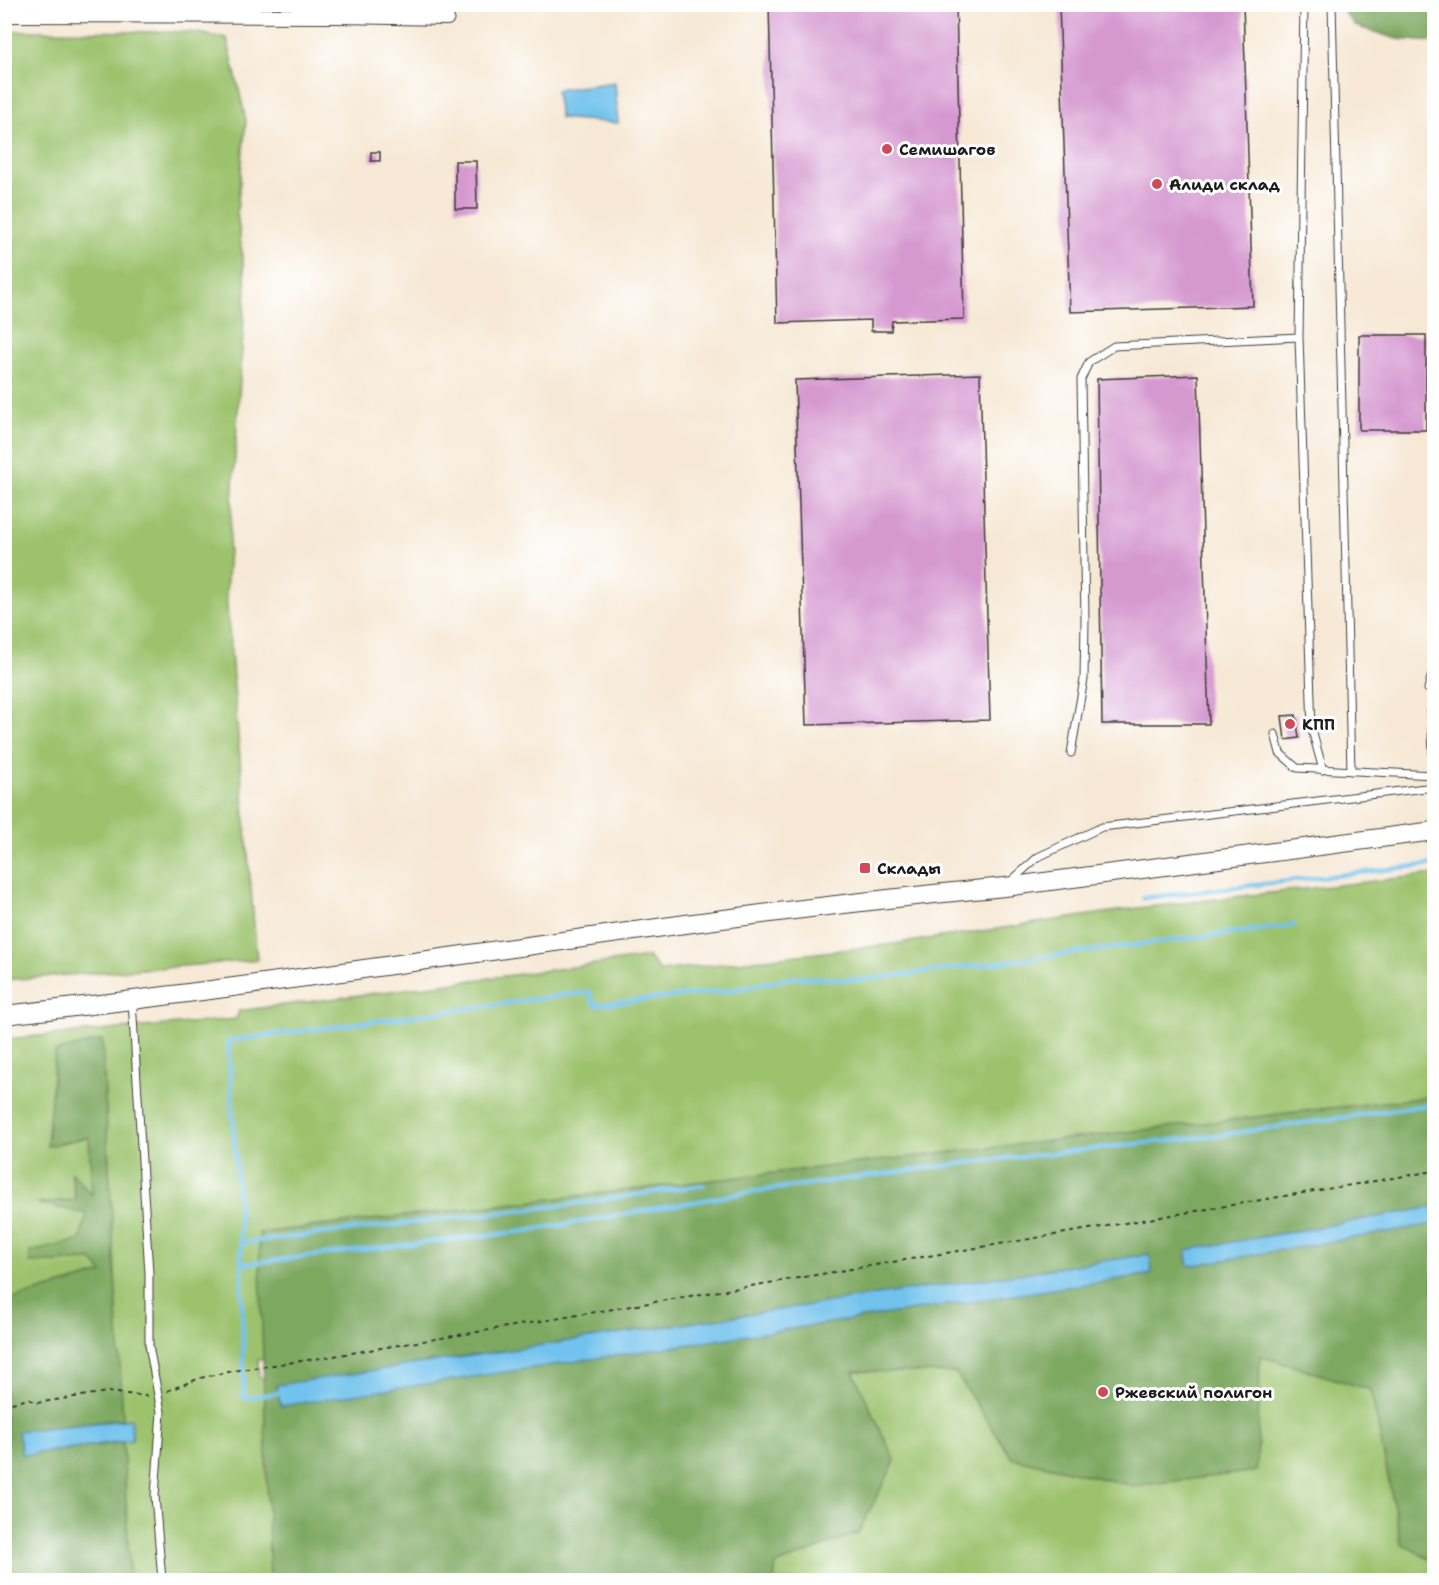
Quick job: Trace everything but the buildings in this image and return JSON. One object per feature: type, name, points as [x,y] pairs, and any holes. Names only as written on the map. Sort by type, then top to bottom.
[{"type":"main road","points":[[4,1015],[132,1001],[604,934],[941,892],[1005,887],[1434,831]]},
{"type":"street","points":[[4,15],[338,10],[447,18]]},
{"type":"lane","points":[[1304,4],[1299,337],[1311,730],[1323,770]]},
{"type":"lane","points":[[1332,4],[1351,771]]},
{"type":"lane","points":[[1071,753],[1084,679],[1081,379],[1089,362],[1114,346],[1299,337]]},
{"type":"lane","points":[[1428,689],[1434,667]]},
{"type":"lane","points":[[1275,734],[1280,753],[1297,768],[1434,775],[1431,710]]},
{"type":"lane","points":[[1005,887],[1038,857],[1102,827],[1434,787]]},
{"type":"lane","points":[[132,1001],[149,1273],[149,1345],[161,1412],[155,1496],[162,1581]]},
{"type":"path","points":[[4,1408],[10,1403],[29,1399],[36,1403],[107,1392],[152,1397],[200,1378],[233,1371],[1434,1172]]},
{"type":"green space","points":[[1344,5],[1434,5],[1434,42],[1397,39],[1356,26],[1343,11]]},
{"type":"green space","points":[[5,31],[191,32],[227,38],[246,120],[237,212],[246,287],[226,594],[257,960],[5,980]]},
{"type":"green space","points":[[1434,874],[1434,1164],[258,1360],[259,1378],[1434,1183],[1434,1580],[5,1580],[5,1449],[16,1456],[132,1440],[130,1419],[18,1431],[6,1401],[4,1391],[5,1039],[236,1019],[239,1011],[648,957],[660,971],[894,944],[1131,909]]},
{"type":"green space","points":[[102,1040],[123,1419],[18,1432],[22,1455],[123,1442],[130,1580],[5,1580],[5,1301],[103,1273],[92,1260],[30,1263],[30,1252],[80,1240],[87,1214],[37,1203],[76,1200],[71,1172],[92,1195],[89,1137],[47,1146],[55,1052]]},
{"type":"green space","points":[[1434,1096],[1434,1562],[1401,1543],[1371,1390],[1260,1356],[1257,1471],[1134,1486],[1012,1458],[956,1373],[853,1371],[895,1461],[858,1533],[776,1565],[774,1580],[270,1580],[259,1233]]},
{"type":"water","points":[[615,82],[618,123],[560,118],[556,90]]},
{"type":"water","points":[[1434,1207],[1434,1224],[1189,1266],[1186,1250]]},
{"type":"water","points":[[1150,1254],[1152,1274],[281,1406],[276,1385]]},
{"type":"water","points":[[131,1419],[132,1440],[22,1455],[18,1431]]},
{"type":"waterway","points":[[1143,898],[1434,864]]},
{"type":"waterway","points":[[278,1393],[244,1398],[241,1243],[228,1041],[589,992],[595,1005],[726,991],[796,977],[861,980],[1294,925]]},
{"type":"waterway","points":[[242,1264],[533,1230],[744,1193],[980,1161],[1220,1135],[1434,1104]]},
{"type":"waterway","points":[[241,1243],[580,1203],[703,1185]]},
{"type":"place","name":"Семишагов","points":[[887,149]]},
{"type":"place","name":"Алиди склад","points":[[1157,184]]},
{"type":"place","name":"КПП","points":[[1290,724]]},
{"type":"place","name":"Склады","points":[[865,868]]},
{"type":"place","name":"Ржевский полигон","points":[[1103,1392]]}]
